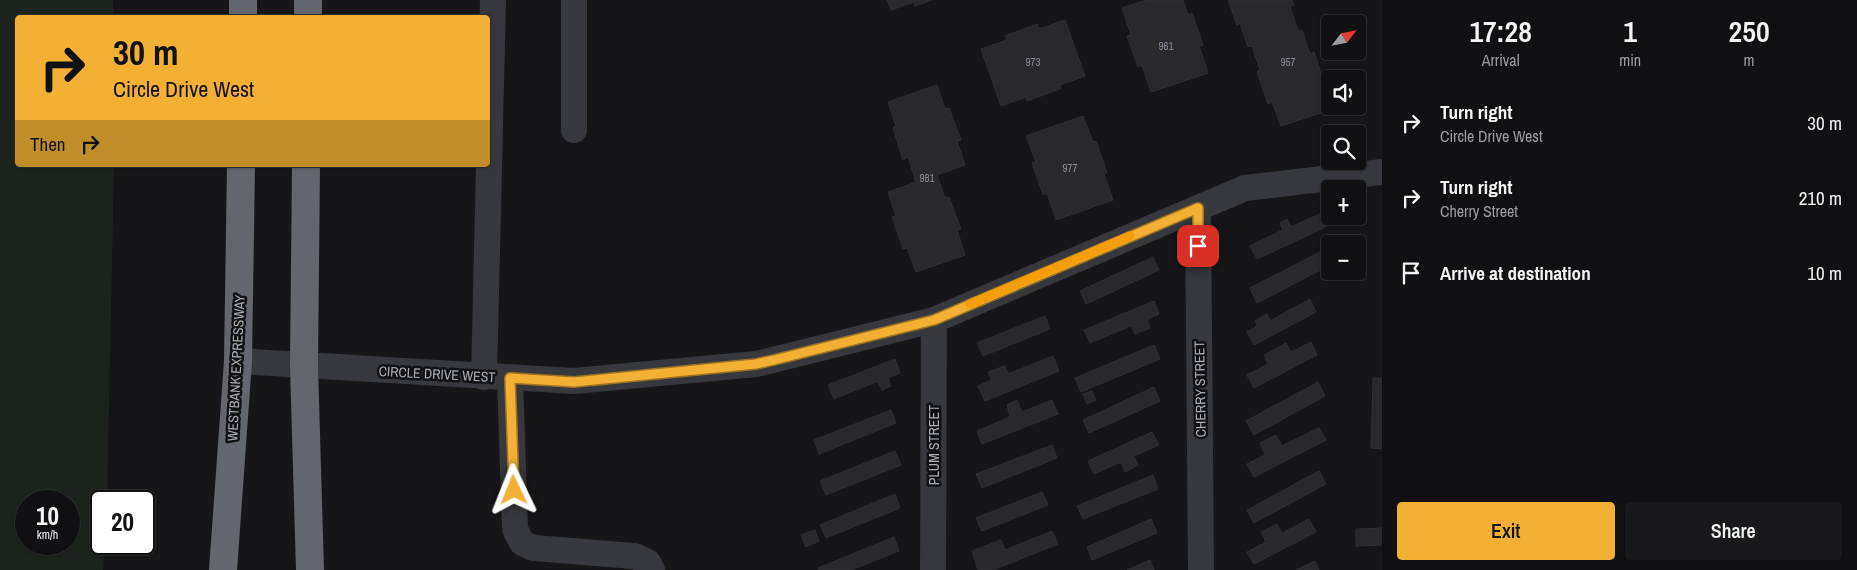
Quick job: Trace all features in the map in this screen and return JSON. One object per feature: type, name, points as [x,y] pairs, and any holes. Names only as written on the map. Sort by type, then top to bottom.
[{"type":"highway","points":[[243,0],[243,15]]},
{"type":"highway","points":[[308,0],[308,15]]},
{"type":"highway","name":"WESTBANK EXPRESSWAY","points":[[223,570],[238,361],[241,167]]},
{"type":"highway","points":[[306,167],[304,366],[310,570]]},
{"type":"street","points":[[490,126],[493,0]]},
{"type":"street","points":[[574,0],[574,130]]},
{"type":"street","points":[[484,377],[489,167]]},
{"type":"street","name":"CIRCLE DRIVE WEST","points":[[238,361],[574,382],[756,364],[934,320],[1245,188],[1382,172]]},
{"type":"street","name":"CHERRY STREET","points":[[1198,208],[1201,570]]},
{"type":"street","name":"PLUM STREET","points":[[933,570],[934,320]]},
{"type":"street","points":[[510,378],[515,529],[522,542],[534,548],[634,556],[648,562],[652,570]]},
{"type":"shaded area","points":[[0,0],[113,0],[114,15],[15,15],[15,167],[114,167],[107,490],[90,490],[90,555],[104,555],[103,570],[0,570]]},
{"type":"building","points":[[887,0],[932,0],[915,6],[914,2],[891,10]]},
{"type":"building","points":[[1146,0],[1183,0],[1188,15],[1192,13],[1203,45],[1199,46],[1208,73],[1151,92],[1142,65],[1138,67],[1127,36],[1131,35],[1122,8]]},
{"type":"building","points":[[1228,0],[1292,0],[1294,5],[1290,7],[1298,31],[1302,30],[1310,54],[1314,52],[1321,72],[1321,113],[1281,126],[1272,102],[1268,104],[1257,72],[1260,70],[1252,46],[1248,47],[1240,23],[1237,25]]},
{"type":"building","points":[[1065,20],[1085,76],[1060,85],[1060,89],[1027,101],[1026,97],[1001,106],[981,49],[1007,40],[1005,36],[1037,24],[1039,29]]},
{"type":"building","points":[[937,85],[945,109],[949,108],[961,140],[957,141],[965,165],[937,175],[945,198],[949,197],[961,229],[957,230],[965,255],[916,272],[907,248],[903,249],[892,217],[896,216],[888,192],[916,182],[908,157],[903,160],[893,128],[896,126],[888,102]]},
{"type":"building","points":[[1083,116],[1093,142],[1096,141],[1107,173],[1104,174],[1113,200],[1056,220],[1047,193],[1043,195],[1032,163],[1036,162],[1026,136]]},
{"type":"building","points":[[1321,213],[1321,225],[1330,225],[1257,259],[1250,246],[1283,230],[1280,223],[1287,219],[1291,227]]},
{"type":"building","points":[[1321,252],[1321,270],[1257,303],[1250,288]]},
{"type":"building","points":[[1153,257],[1159,270],[1086,304],[1080,291]]},
{"type":"building","points":[[1310,299],[1316,312],[1254,345],[1247,332],[1258,326],[1255,321],[1267,314],[1270,321]]},
{"type":"building","points":[[1154,301],[1159,314],[1147,319],[1150,328],[1135,334],[1131,326],[1090,343],[1084,330]]},
{"type":"building","points":[[1045,316],[1050,329],[983,356],[977,343]]},
{"type":"building","points":[[1311,342],[1317,355],[1254,388],[1247,375],[1268,364],[1264,355],[1286,343],[1291,352]]},
{"type":"building","points":[[1154,345],[1160,359],[1081,392],[1075,378]]},
{"type":"building","points":[[1053,356],[1059,371],[985,401],[978,386],[992,380],[988,372],[1005,366],[1008,374]]},
{"type":"building","points":[[895,359],[900,373],[888,378],[891,386],[882,390],[878,381],[834,399],[828,385]]},
{"type":"building","points":[[1373,378],[1382,378],[1382,449],[1371,448]]},
{"type":"building","points":[[1318,382],[1325,396],[1254,435],[1246,421]]},
{"type":"building","points":[[1154,387],[1160,401],[1089,433],[1083,420]]},
{"type":"building","points":[[1092,391],[1096,400],[1087,404],[1083,394]]},
{"type":"building","points":[[1017,400],[1022,412],[1052,400],[1058,414],[982,444],[977,431],[1010,417],[1007,405]]},
{"type":"building","points":[[891,410],[896,423],[819,454],[814,440]]},
{"type":"building","points":[[1319,428],[1326,440],[1254,477],[1247,464],[1265,455],[1260,443],[1276,435],[1282,446]]},
{"type":"building","points":[[1152,432],[1159,445],[1134,456],[1138,465],[1125,472],[1121,462],[1094,474],[1088,461]]},
{"type":"building","points":[[1052,445],[1057,458],[982,488],[976,474]]},
{"type":"building","points":[[895,451],[901,465],[826,495],[820,481]]},
{"type":"building","points":[[1319,471],[1326,484],[1254,523],[1247,510]]},
{"type":"building","points":[[1153,475],[1158,489],[1083,519],[1077,506]]},
{"type":"building","points":[[1042,492],[1048,505],[982,531],[976,518]]},
{"type":"building","points":[[895,494],[900,508],[826,538],[820,525]]},
{"type":"building","points":[[1151,519],[1157,533],[1092,560],[1087,547]]},
{"type":"building","points":[[1309,519],[1316,532],[1254,564],[1247,552],[1266,542],[1261,532],[1277,524],[1282,533]]},
{"type":"building","points":[[1382,528],[1382,545],[1356,546],[1356,529]]},
{"type":"building","points":[[815,530],[819,541],[806,547],[801,535]]},
{"type":"building","points":[[1052,531],[1058,544],[993,570],[978,570],[972,551],[1001,540],[1005,550]]},
{"type":"building","points":[[894,537],[899,551],[851,570],[819,570],[818,568]]},
{"type":"building","points":[[1150,560],[1154,570],[1127,570]]},
{"type":"building","points":[[1315,561],[1319,570],[1296,570]]},
{"type":"slow traffic","points":[[970,304],[1130,236]]},
{"type":"route","points":[[514,490],[510,378],[574,382],[756,364],[774,360],[934,320],[1198,208],[1198,246]]}]
